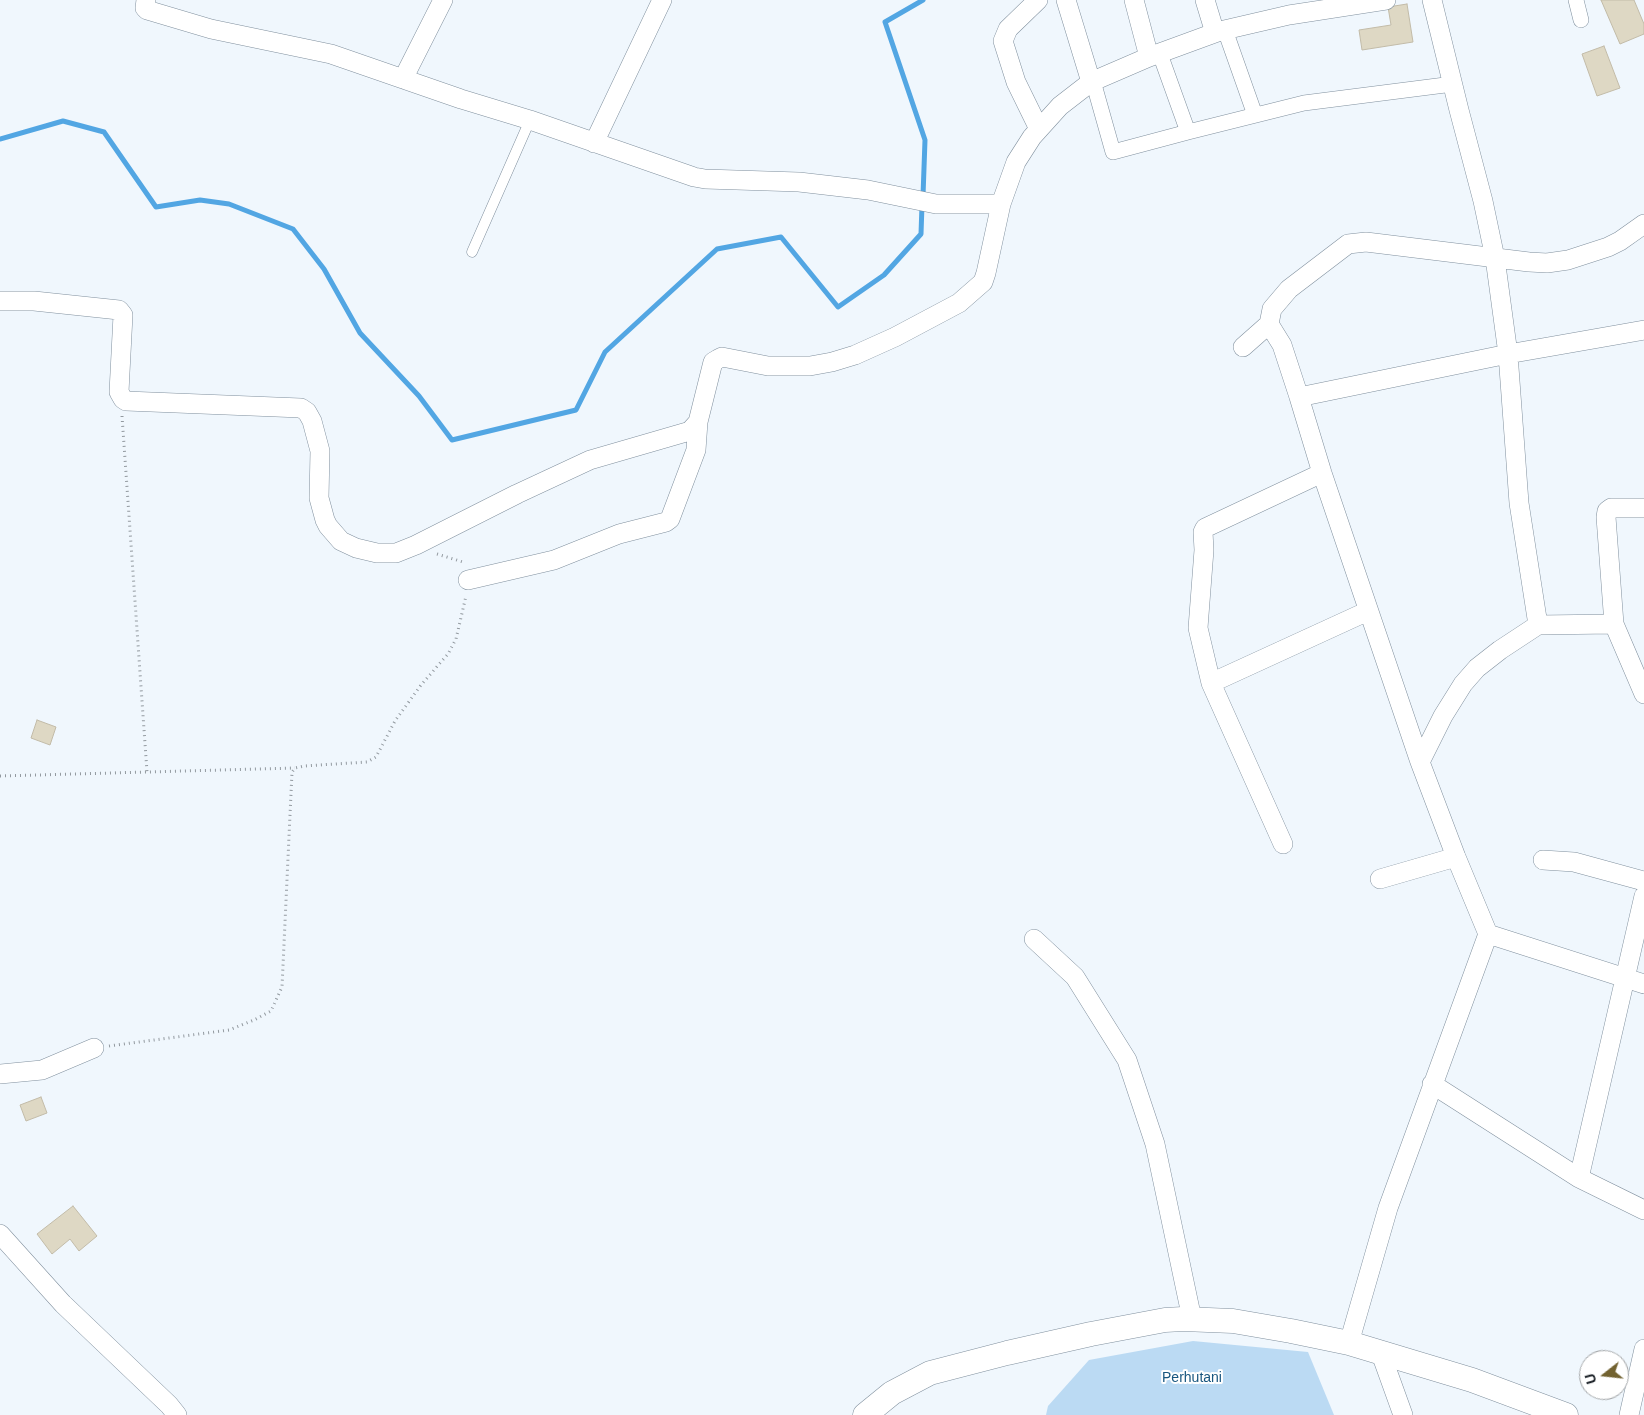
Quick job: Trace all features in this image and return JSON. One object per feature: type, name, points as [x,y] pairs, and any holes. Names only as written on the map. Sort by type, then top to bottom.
[{"type":"street","points":[[146,0],[145,8],[147,10],[211,29],[331,54],[705,179],[799,182],[868,190],[936,204],[1001,204]]},
{"type":"street","points":[[403,78],[443,0]]},
{"type":"street","points":[[594,143],[662,0]]},
{"type":"street","points":[[1038,0],[1008,29],[1003,40],[1016,82],[1039,129]]},
{"type":"street","points":[[1066,0],[1113,152],[1304,103],[1453,84]]},
{"type":"street","points":[[1134,0],[1155,56],[1188,132]]},
{"type":"street","points":[[1205,0],[1255,115]]},
{"type":"street","points":[[468,580],[554,560],[619,534],[666,522],[670,519],[696,450],[698,422],[713,362],[718,359],[722,358],[768,366],[810,366],[832,362],[855,355],[895,337],[959,303],[982,282],[986,273],[1001,204],[1016,162],[1039,129],[1060,106],[1092,82],[1220,32],[1289,15],[1386,0]]},
{"type":"street","points":[[1432,0],[1483,201],[1495,258],[1508,354],[1519,503],[1538,625]]},
{"type":"street","points":[[1576,0],[1581,20]]},
{"type":"street","points":[[1243,347],[1269,324],[1272,309],[1289,289],[1348,244],[1366,242],[1529,262],[1557,262],[1608,247],[1644,224]]},
{"type":"street","points":[[0,301],[34,301],[120,310],[123,315],[119,387],[120,395],[126,401],[301,408],[307,412],[312,421],[320,451],[319,498],[325,520],[341,541],[356,548],[377,553],[396,553],[416,546],[508,498],[590,460],[690,431],[698,422]]},
{"type":"street","points":[[1269,324],[1282,345],[1322,473],[1420,762],[1488,934],[1388,1208],[1349,1343]]},
{"type":"street","points":[[1299,397],[1508,354],[1644,330]]},
{"type":"street","points":[[1283,844],[1211,683],[1198,628],[1204,550],[1203,532],[1205,528],[1322,473]]},
{"type":"street","points":[[1644,508],[1611,508],[1607,511],[1606,517],[1614,624],[1644,694]]},
{"type":"street","points":[[1211,683],[1368,611]]},
{"type":"street","points":[[1420,762],[1443,716],[1464,684],[1477,668],[1500,650],[1538,625],[1614,624]]},
{"type":"street","points":[[1380,879],[1456,857]]},
{"type":"street","points":[[1543,860],[1574,862],[1644,881]]},
{"type":"street","points":[[1579,1178],[1644,896]]},
{"type":"street","points":[[1488,934],[1644,984]]},
{"type":"street","points":[[1034,939],[1075,976],[1127,1060],[1155,1144],[1192,1319]]},
{"type":"street","points":[[0,1074],[42,1070],[94,1048]]},
{"type":"street","points":[[1432,1084],[1579,1178],[1644,1210]]},
{"type":"street","points":[[2,1242],[177,1415]]},
{"type":"street","points":[[865,1415],[892,1393],[920,1376],[930,1373],[1091,1334],[1165,1320],[1192,1319],[1233,1321],[1292,1330],[1349,1343],[1472,1380],[1566,1415]]},
{"type":"street","points":[[1629,1415],[1644,1349]]},
{"type":"street","points":[[1380,1352],[1402,1415]]},
{"type":"lane","points":[[472,252],[530,120]]},
{"type":"path","points":[[120,395],[147,772]]},
{"type":"path","points":[[0,776],[295,768],[367,762],[376,757],[395,721],[421,685],[448,654],[456,639],[461,621],[468,580],[463,562],[416,546]]},
{"type":"path","points":[[94,1048],[229,1030],[271,1011],[282,987],[290,788],[292,772],[295,768]]},
{"type":"green space","name":"Perhutani","points":[[1193,1341],[1308,1352],[1334,1415],[1046,1415],[1048,1406],[1089,1360]]},
{"type":"building","points":[[1601,0],[1634,0],[1644,24],[1644,34],[1620,44]]},
{"type":"building","points":[[1407,4],[1413,42],[1362,50],[1359,30],[1391,25],[1388,7]]},
{"type":"building","points":[[1604,46],[1620,88],[1597,96],[1582,54]]},
{"type":"building","points":[[37,720],[56,727],[50,745],[31,738]]},
{"type":"building","points":[[41,1097],[47,1113],[26,1121],[20,1105]]},
{"type":"building","points":[[73,1206],[97,1236],[79,1251],[70,1239],[52,1254],[37,1234]]},
{"type":"waterway","points":[[923,0],[885,22],[925,140],[923,196]]},
{"type":"waterway","points":[[0,139],[63,121],[104,132],[156,207],[200,200],[229,204],[293,229],[324,269],[360,333],[419,396],[452,440],[576,410],[605,352],[717,249],[781,237],[838,307],[884,275],[921,234],[922,205]]}]
